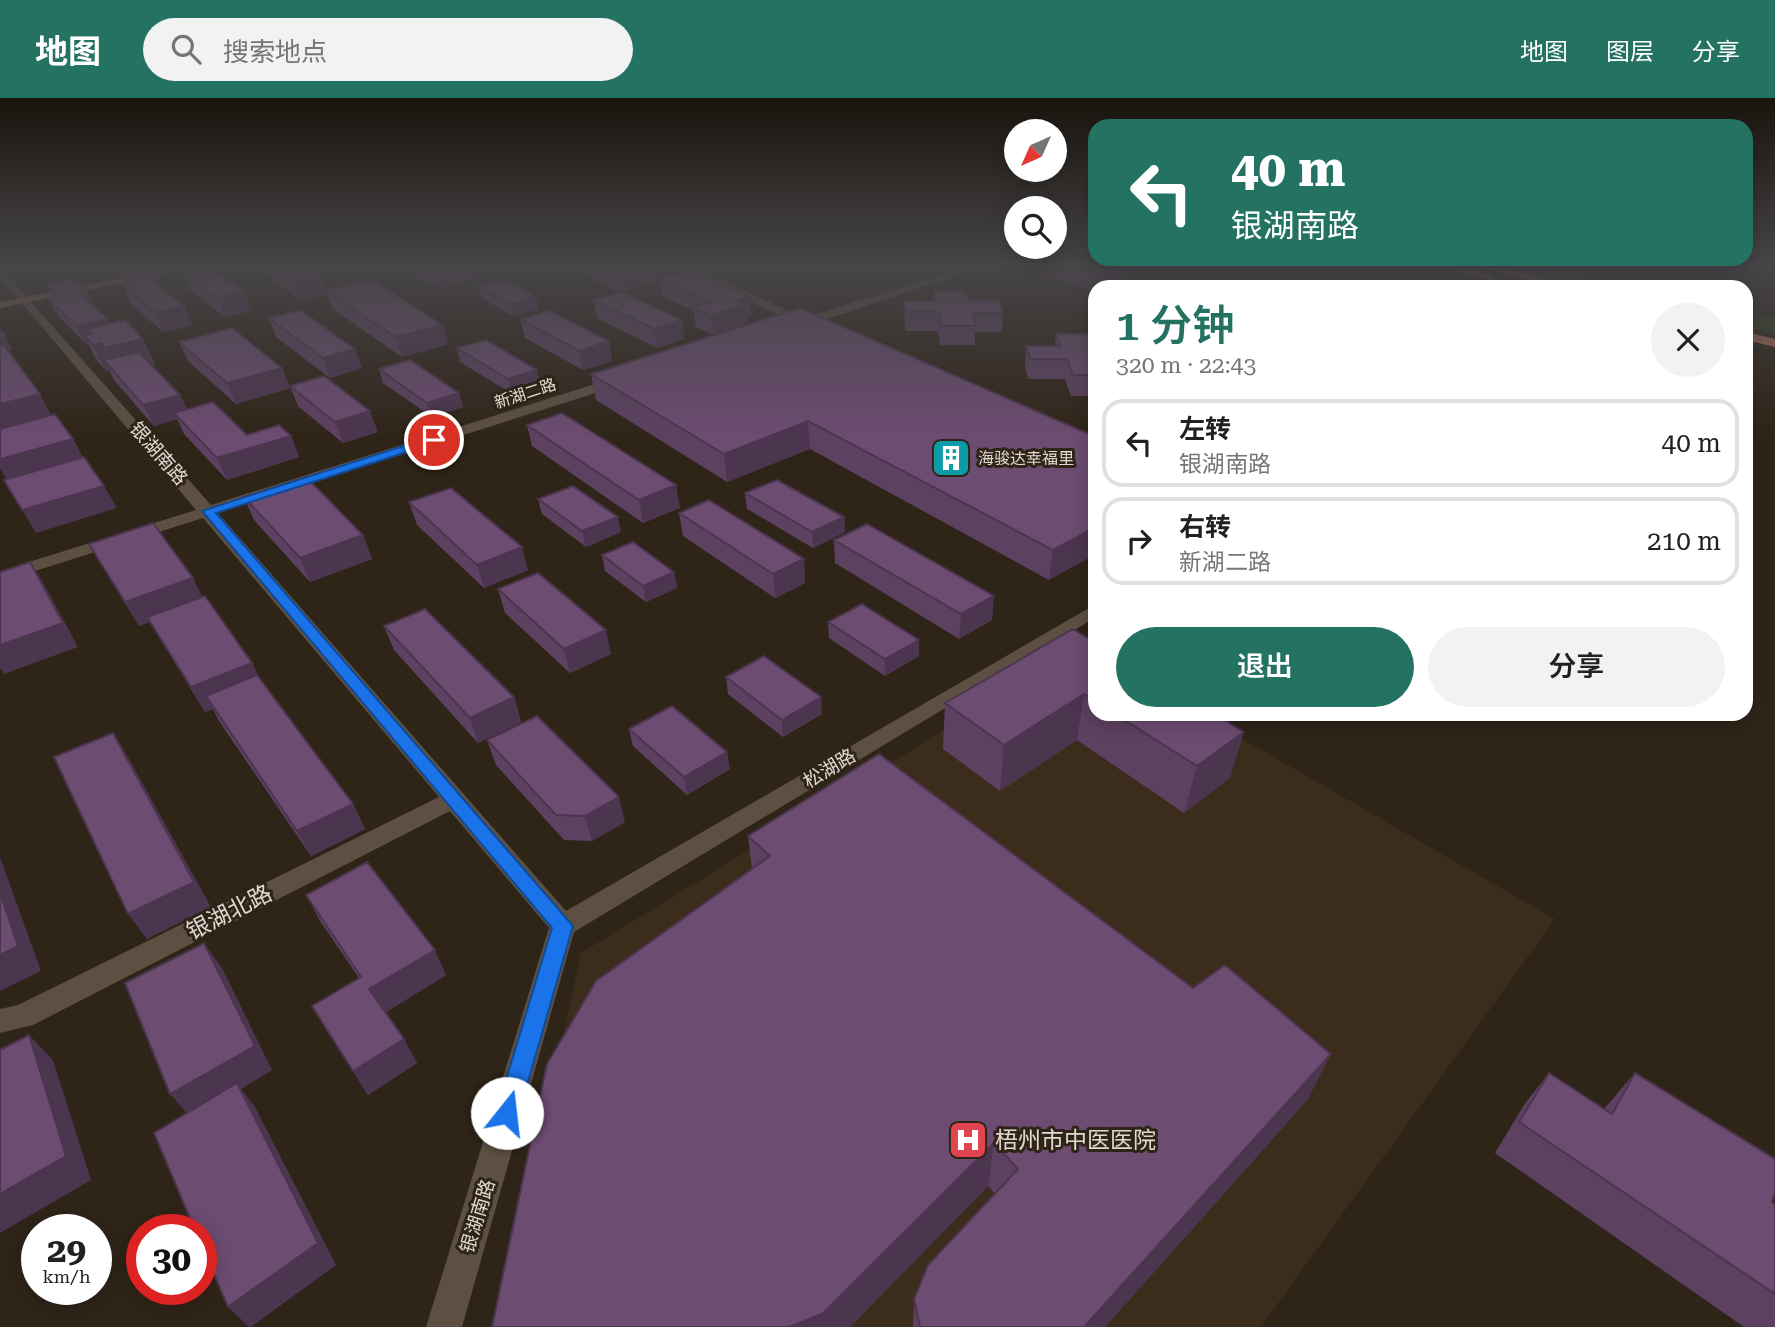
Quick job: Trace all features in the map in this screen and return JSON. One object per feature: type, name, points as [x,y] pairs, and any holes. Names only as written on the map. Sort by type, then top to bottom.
[{"type":"main road","points":[[1753,329],[1775,334]]},
{"type":"main road","points":[[1753,338],[1775,343]]},
{"type":"street","name":"银湖南路","points":[[46,323],[456,798],[563,926],[444,1327]]},
{"type":"street","points":[[779,331],[801,323]]},
{"type":"street","points":[[808,323],[830,333]]},
{"type":"street","name":"新湖二路","points":[[0,577],[633,377]]},
{"type":"street","name":"松湖路","points":[[563,926],[1088,614]]},
{"type":"street","name":"银湖北路","points":[[0,1021],[23,1016],[456,798]]},
{"type":"shaded area","name":"梧州市中医医院","points":[[1081,646],[1088,678],[1088,721],[1211,721],[1555,919],[1261,1327],[499,1327],[581,953]]},
{"type":"green space","points":[[1753,323],[1775,323],[1775,334],[1753,328]]},
{"type":"building","points":[[111,323],[128,323],[143,339],[105,348],[101,343],[93,345],[84,335],[92,333],[87,329]]},
{"type":"building","points":[[276,323],[319,323],[355,349],[323,358]]},
{"type":"building","points":[[375,323],[443,325],[395,337]]},
{"type":"building","points":[[528,323],[574,323],[609,341],[579,351]]},
{"type":"building","points":[[642,323],[672,323],[654,329]]},
{"type":"building","name":"海骏达幸福里","points":[[751,323],[835,323],[1088,434],[1088,531],[1053,550],[808,421],[724,454],[591,374]]},
{"type":"building","points":[[941,323],[975,323],[976,326],[941,326]]},
{"type":"building","points":[[232,328],[282,368],[227,383],[179,342]]},
{"type":"building","points":[[1056,334],[1088,334],[1088,375],[1073,375],[1067,359],[1030,359],[1026,346],[1060,346]]},
{"type":"building","points":[[486,340],[537,370],[508,379],[457,348]]},
{"type":"building","points":[[4,345],[40,394],[0,404],[0,346]]},
{"type":"building","points":[[139,352],[180,395],[143,405],[104,360]]},
{"type":"building","points":[[410,360],[459,393],[427,403],[379,369]]},
{"type":"building","points":[[324,376],[370,411],[335,422],[290,386]]},
{"type":"building","points":[[213,402],[247,435],[279,425],[291,436],[217,458],[174,413]]},
{"type":"building","points":[[562,413],[676,485],[639,500],[527,425]]},
{"type":"building","points":[[55,414],[73,439],[0,459],[0,429]]},
{"type":"building","points":[[84,457],[104,486],[22,510],[4,480]]},
{"type":"building","points":[[306,477],[363,535],[300,558],[244,497]]},
{"type":"building","points":[[777,480],[844,517],[812,532],[745,493]]},
{"type":"building","points":[[573,486],[618,517],[582,531],[538,499]]},
{"type":"building","points":[[451,488],[522,547],[477,565],[409,502]]},
{"type":"building","points":[[709,500],[804,559],[773,574],[679,513]]},
{"type":"building","points":[[153,523],[193,578],[125,602],[89,544]]},
{"type":"building","points":[[867,524],[994,596],[961,614],[834,540]]},
{"type":"building","points":[[633,542],[674,572],[643,586],[602,555]]},
{"type":"building","points":[[30,562],[63,623],[0,645],[0,572]]},
{"type":"building","points":[[538,573],[606,630],[564,649],[498,589]]},
{"type":"building","points":[[205,596],[252,663],[191,687],[147,617]]},
{"type":"building","points":[[862,604],[919,640],[885,659],[828,622]]},
{"type":"building","points":[[425,609],[514,697],[470,718],[384,626]]},
{"type":"building","points":[[1073,629],[1088,638],[1088,696],[1084,694],[1004,745],[945,703]]},
{"type":"building","points":[[764,656],[821,697],[782,720],[726,677]]},
{"type":"building","points":[[257,675],[353,804],[297,831],[206,696]]},
{"type":"building","points":[[672,706],[727,752],[684,777],[629,729]]},
{"type":"building","points":[[537,716],[619,797],[585,816],[556,815],[487,740]]},
{"type":"building","points":[[1126,721],[1226,721],[1244,732],[1197,766]]},
{"type":"building","points":[[113,733],[194,882],[128,914],[54,757]]},
{"type":"building","name":"梧州市中医医院","points":[[879,754],[1193,988],[1225,965],[1331,1054],[1084,1327],[920,1327],[914,1299],[928,1265],[1018,1169],[994,1143],[822,1314],[789,1327],[492,1327],[547,1064],[596,981],[770,856],[748,836]]},
{"type":"building","points":[[367,862],[435,950],[369,989],[404,1039],[353,1071],[312,1006],[361,977],[306,895]]},
{"type":"building","points":[[0,893],[18,946],[0,955]]},
{"type":"building","points":[[204,943],[255,1046],[170,1094],[125,983]]},
{"type":"building","points":[[29,1035],[66,1156],[0,1194],[0,1050]]},
{"type":"building","points":[[1549,1073],[1612,1114],[1635,1073],[1775,1159],[1775,1194],[1772,1202],[1775,1204],[1775,1294],[1519,1122]]},
{"type":"building","points":[[237,1083],[318,1243],[228,1307],[217,1281],[217,1214],[188,1214],[154,1133]]},
{"type":"place","name":"海骏达幸福里","points":[[951,458]]},
{"type":"place","name":"梧州市中医医院","points":[[968,1140]]},
{"type":"route","points":[[434,440],[208,511],[563,926],[507,1113]]}]
